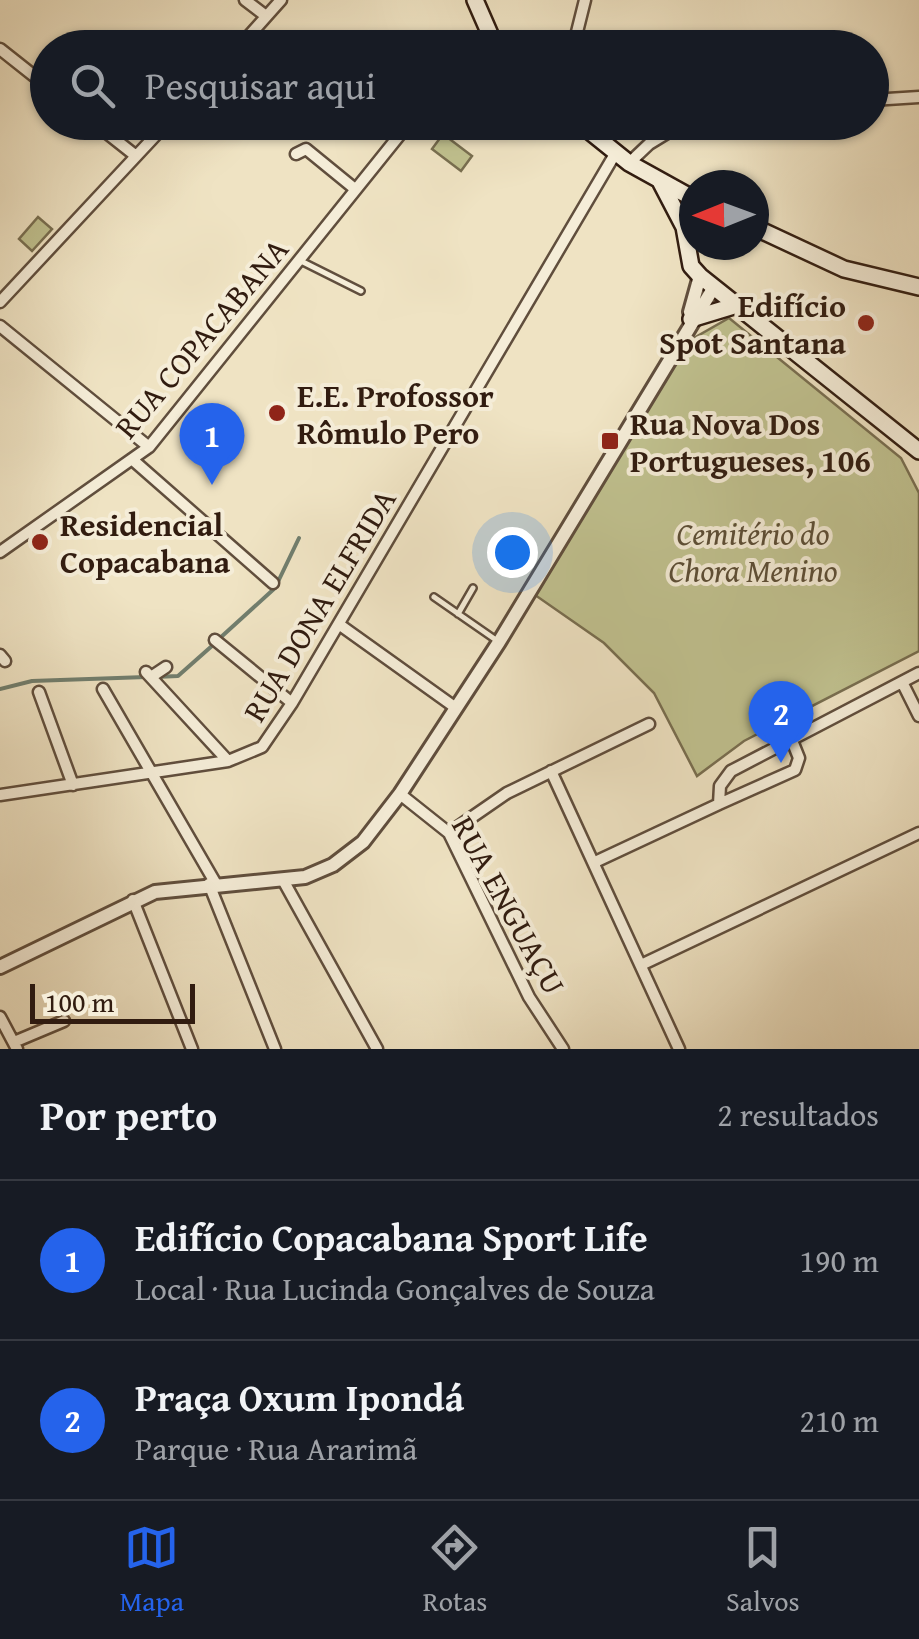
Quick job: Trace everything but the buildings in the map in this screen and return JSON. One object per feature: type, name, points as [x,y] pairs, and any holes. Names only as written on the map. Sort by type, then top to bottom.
[{"type":"main road","points":[[475,0],[486,30]]},
{"type":"main road","points":[[599,140],[622,159],[679,192]]},
{"type":"main road","points":[[660,182],[679,218]]},
{"type":"main road","points":[[769,235],[844,269],[919,287]]},
{"type":"main road","points":[[691,260],[700,276],[919,451]]},
{"type":"main road","points":[[688,324],[737,305]]},
{"type":"street","points":[[245,0],[266,16]]},
{"type":"street","points":[[254,30],[281,0]]},
{"type":"street","points":[[578,30],[585,0]]},
{"type":"street","points":[[0,49],[30,72]]},
{"type":"street","points":[[889,99],[919,97]]},
{"type":"street","points":[[116,140],[136,156]]},
{"type":"street","points":[[0,302],[151,140]]},
{"type":"street","name":"RUA COPACABANA","points":[[0,552],[149,447],[395,140]]},
{"type":"street","points":[[622,159],[656,140]]},
{"type":"street","points":[[296,154],[306,150],[356,189]]},
{"type":"street","name":"RUA DONA ELFRIDA","points":[[0,795],[228,761],[262,747],[622,159]]},
{"type":"street","points":[[688,324],[700,276]]},
{"type":"street","points":[[0,967],[134,900],[172,888],[284,880],[316,873],[348,854],[375,829],[499,642],[688,324],[714,287]]},
{"type":"street","points":[[0,326],[149,447]]},
{"type":"street","points":[[900,436],[919,436]]},
{"type":"street","points":[[134,461],[274,582]]},
{"type":"street","points":[[340,624],[456,708]]},
{"type":"street","points":[[216,640],[292,703]]},
{"type":"street","points":[[166,667],[148,674],[228,761]]},
{"type":"street","points":[[719,804],[720,786],[731,772],[919,673]]},
{"type":"street","points":[[902,682],[919,716]]},
{"type":"street","points":[[103,689],[212,884],[275,1049]]},
{"type":"street","points":[[39,692],[73,785]]},
{"type":"street","points":[[449,833],[507,793],[649,724]]},
{"type":"street","points":[[594,862],[795,770],[799,758],[790,738]]},
{"type":"street","points":[[551,771],[679,1049]]},
{"type":"street","name":"RUA ENGUAÇU","points":[[400,794],[449,833],[530,997],[562,1049]]},
{"type":"street","points":[[642,965],[919,833]]},
{"type":"street","points":[[284,880],[377,1049]]},
{"type":"street","points":[[134,900],[192,1049]]},
{"type":"street","points":[[0,1017],[15,1046],[64,1020]]},
{"type":"lane","points":[[299,260],[361,291]]},
{"type":"lane","points":[[458,614],[473,588]]},
{"type":"lane","points":[[434,597],[499,642]]},
{"type":"green space","points":[[439,140],[451,140],[472,156],[461,171],[432,149]]},
{"type":"green space","points":[[38,217],[52,229],[32,251],[19,239]]},
{"type":"green space","name":"Cemitério do Chora Menino","points":[[729,318],[901,458],[919,493],[919,651],[744,741],[697,776],[654,693],[604,643],[535,595],[687,342]]},
{"type":"waterway","points":[[220,638],[275,588],[299,538]]},
{"type":"waterway","points":[[155,677],[178,676],[213,645]]},
{"type":"waterway","points":[[0,689],[32,681],[146,677]]},
{"type":"place","name":"Edifício Spot Santana","points":[[866,323]]},
{"type":"place","name":"E.E. Profossor Rômulo Pero","points":[[277,413]]},
{"type":"place","name":"Rua Nova Dos Portugueses, 106","points":[[610,441]]},
{"type":"place","name":"Edifício Copacabana Sport Life","points":[[212,485]]},
{"type":"place","name":"Residencial Copacabana","points":[[40,542]]},
{"type":"place","name":"Praça Oxum Ipondá","points":[[781,763]]}]
